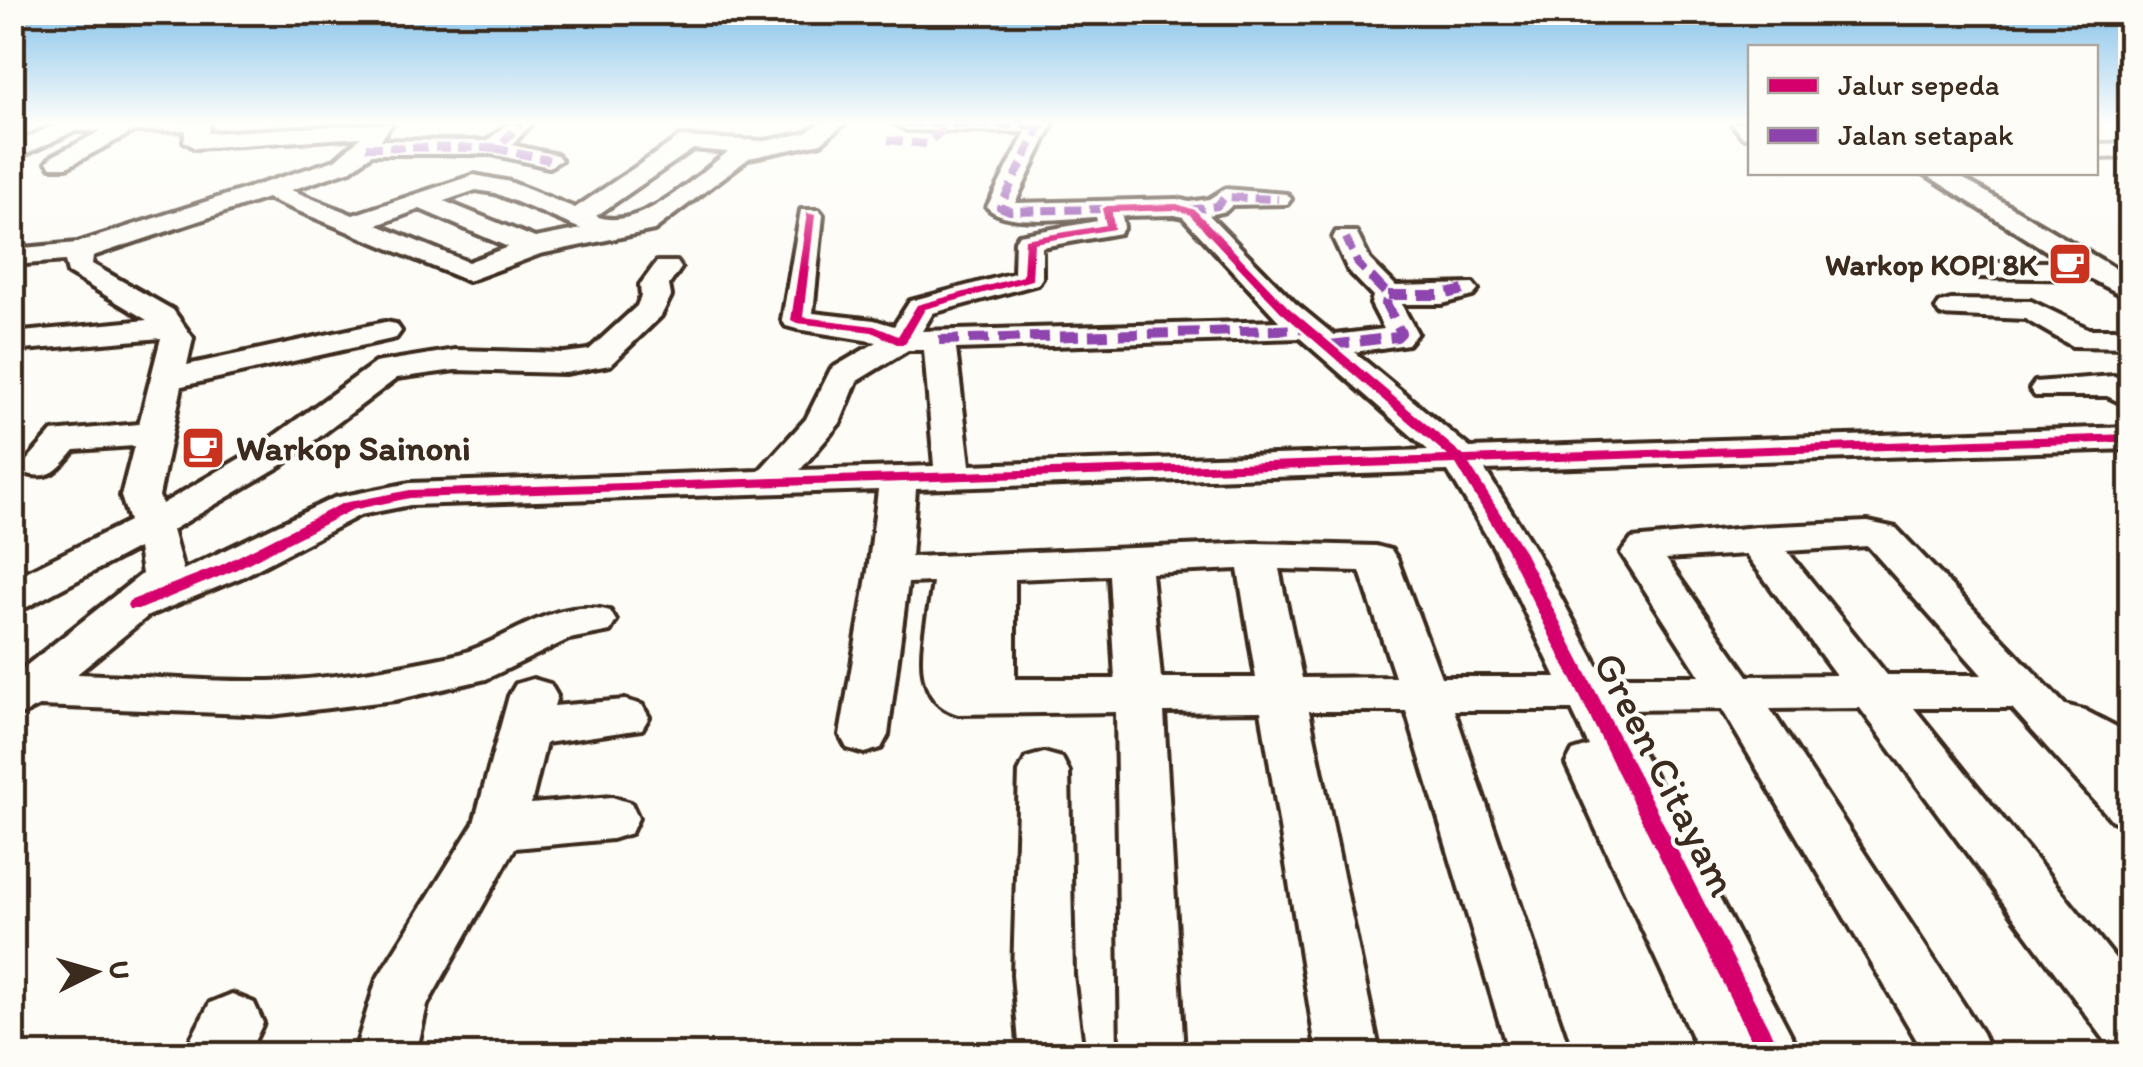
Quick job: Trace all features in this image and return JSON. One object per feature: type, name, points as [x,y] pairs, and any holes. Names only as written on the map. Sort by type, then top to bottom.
[{"type":"street","points":[[12,256],[80,251],[321,173]]},
{"type":"street","points":[[575,219],[642,173]]},
{"type":"street","points":[[269,190],[464,272],[532,247],[645,224],[713,173]]},
{"type":"street","points":[[1016,173],[1000,207],[1010,211],[1189,210],[1217,206],[1225,197],[1278,199]]},
{"type":"street","points":[[1939,175],[2130,290]]},
{"type":"street","points":[[354,224],[469,182],[610,194]]},
{"type":"street","points":[[501,187],[612,232]]},
{"type":"street","points":[[420,200],[532,247]]},
{"type":"street","points":[[767,485],[822,423],[843,376],[921,308],[1028,278],[1029,241],[1111,227],[1107,209]]},
{"type":"street","points":[[1189,210],[1265,291],[1459,458]]},
{"type":"street","points":[[810,215],[795,315],[798,320],[891,337],[1397,337],[1401,333],[1386,304],[1388,295]]},
{"type":"street","points":[[1346,238],[1358,264],[1388,295],[1442,295],[1463,290]]},
{"type":"street","points":[[20,696],[160,581],[158,547],[140,496],[177,338],[162,316],[78,267],[80,251]]},
{"type":"street","points":[[12,597],[158,547],[269,456],[387,370],[443,361],[565,363],[599,358],[650,310],[656,296],[654,285],[667,268]]},
{"type":"street","points":[[1988,271],[2098,270]]},
{"type":"street","points":[[1951,308],[2031,310],[2105,343]]},
{"type":"street","points":[[12,342],[172,326]]},
{"type":"street","points":[[166,380],[385,332]]},
{"type":"street","points":[[940,340],[953,475]]},
{"type":"street","points":[[2048,389],[2125,386]]},
{"type":"street","points":[[41,466],[64,440],[153,434]]},
{"type":"street","points":[[2089,438],[2130,468]]},
{"type":"street","points":[[135,605],[227,568],[348,506],[381,497],[2130,438]]},
{"type":"street","name":"Green Citayam","points":[[1459,458],[1499,527],[1487,548],[1770,1054]]},
{"type":"street","points":[[864,735],[889,570],[898,477]]},
{"type":"street","points":[[1960,1054],[1734,692],[1641,554],[1646,548],[1756,539],[1868,534],[1882,537],[2130,806]]},
{"type":"street","points":[[1756,539],[2130,1024]]},
{"type":"street","points":[[158,547],[227,568]]},
{"type":"street","points":[[889,570],[1256,556],[1376,559],[1424,693],[1540,1054]]},
{"type":"street","points":[[1256,556],[1349,1054]]},
{"type":"street","points":[[1130,561],[1139,694],[1152,1054]]},
{"type":"street","points":[[974,568],[991,696],[1874,692],[2034,702],[2104,740],[2130,761]]},
{"type":"street","points":[[20,696],[271,698],[394,684],[470,668],[559,626],[594,621]]},
{"type":"street","name":"Green Citayam","points":[[1571,693],[1732,1054]]},
{"type":"street","points":[[386,1054],[398,999],[500,828],[529,712],[624,717]]},
{"type":"street","points":[[1044,772],[1043,975],[1052,1054]]},
{"type":"street","points":[[500,828],[612,818]]},
{"type":"marked path","points":[[1017,173],[1000,207],[1010,211],[1107,209]]},
{"type":"marked path","points":[[1189,210],[1217,206],[1225,197],[1278,199]]},
{"type":"marked path","points":[[1330,345],[1397,337],[1401,333],[1386,304],[1388,295],[1358,264],[1346,238]]},
{"type":"marked path","points":[[1388,295],[1442,295],[1463,290]]},
{"type":"marked path","points":[[939,340],[1307,329]]},
{"type":"cycle path","points":[[810,215],[797,320],[874,329],[901,341],[921,307],[1028,278],[1029,241],[1111,227],[1107,209],[1177,207],[1192,212],[1284,309],[1459,458],[1514,548],[1770,1054]]},
{"type":"cycle path","points":[[135,605],[227,568],[348,506],[410,494],[2130,438]]},
{"type":"place","name":"Warkop KOPI 8K","points":[[2070,264]]},
{"type":"place","name":"Warkop Sainoni","points":[[203,448]]}]
